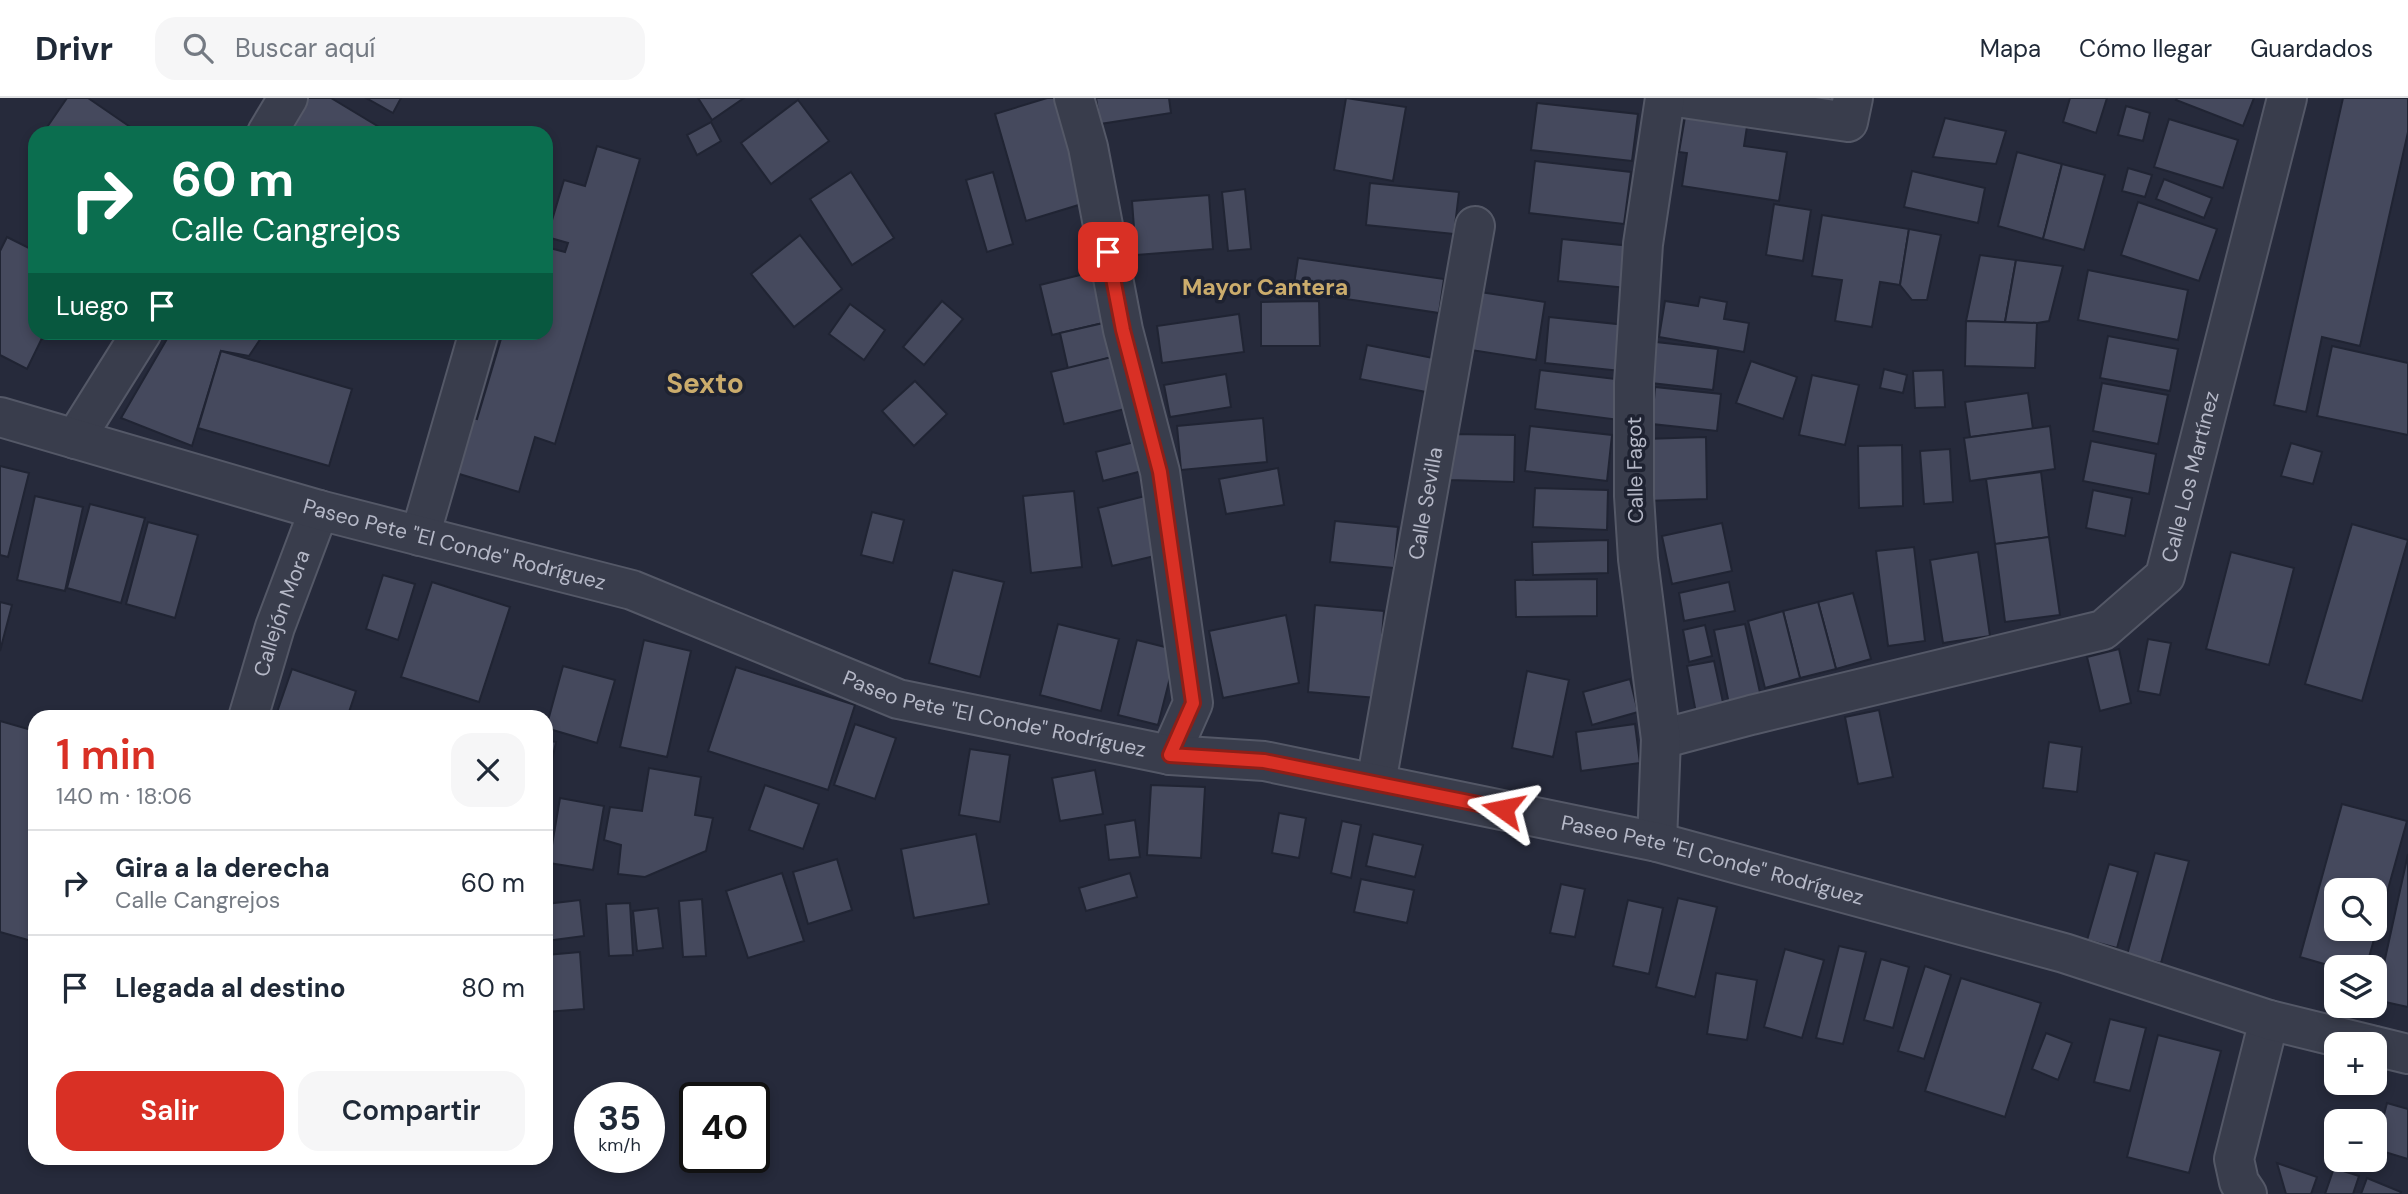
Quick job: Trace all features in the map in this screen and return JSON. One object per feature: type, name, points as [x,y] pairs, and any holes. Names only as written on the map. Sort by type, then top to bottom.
[{"type":"street","points":[[271,126],[288,98]]},
{"type":"street","points":[[1074,98],[1088,147],[1123,330],[1160,472],[1193,703],[1170,755]]},
{"type":"street","name":"Calle Fagot","points":[[1657,842],[1661,740],[1638,559],[1634,496],[1634,383],[1643,244],[1665,98]]},
{"type":"street","points":[[1683,98],[1848,122],[1853,98]]},
{"type":"street","name":"Calle Los Martínez","points":[[1661,740],[1751,715],[2103,630],[2165,576],[2287,98]]},
{"type":"street","name":"Calle Sevilla","points":[[1376,783],[1475,226]]},
{"type":"street","points":[[75,439],[137,340]]},
{"type":"street","points":[[419,536],[477,340]]},
{"type":"street","name":"Paseo Pete \"El Conde\" Rodríguez","points":[[0,417],[319,510],[632,590],[898,699],[1170,755],[1264,761],[1657,842],[2064,953],[2269,1020],[2324,1033]]},
{"type":"street","name":"Callejón Mora","points":[[250,710],[275,627],[319,510]]},
{"type":"street","points":[[2247,1194],[2239,1182],[2234,1159],[2269,1020]]},
{"type":"street","name":"Paseo Pete \"El Conde\" Rodríguez","points":[[2387,1049],[2408,1054]]},
{"type":"building","points":[[67,98],[88,98],[129,126],[48,126]]},
{"type":"building","points":[[307,98],[331,98],[377,126],[292,126]]},
{"type":"building","points":[[366,98],[401,98],[393,113]]},
{"type":"building","points":[[698,98],[744,98],[712,120]]},
{"type":"building","points":[[1047,98],[1065,98],[1095,200],[1026,221],[995,114]]},
{"type":"building","points":[[1096,98],[1169,98],[1171,113],[1100,124]]},
{"type":"building","points":[[1346,98],[1406,107],[1393,181],[1334,170]]},
{"type":"building","points":[[2070,98],[2107,98],[2096,133],[2063,122]]},
{"type":"building","points":[[2254,98],[2243,126],[2176,100]]},
{"type":"building","points":[[2343,98],[2408,98],[2408,132],[2360,346],[2322,337],[2306,412],[2274,405]]},
{"type":"building","points":[[798,100],[829,141],[771,184],[741,143]]},
{"type":"building","points":[[1537,103],[1638,114],[1632,161],[1531,150]]},
{"type":"building","points":[[2126,106],[2150,113],[2143,141],[2118,135]]},
{"type":"building","points":[[1685,117],[1748,120],[1744,146],[1787,152],[1779,201],[1682,186],[1687,153],[1679,152]]},
{"type":"building","points":[[1945,118],[2006,131],[1996,164],[1933,157]]},
{"type":"building","points":[[2169,119],[2238,140],[2223,188],[2154,167]]},
{"type":"building","points":[[711,122],[721,141],[697,155],[687,135]]},
{"type":"building","points":[[597,146],[640,159],[555,444],[535,437],[519,492],[456,473],[473,418],[477,419],[501,340],[553,340],[553,249],[565,252],[568,243],[553,239],[553,217],[564,180],[585,186]]},
{"type":"building","points":[[2017,152],[2062,164],[2043,239],[1998,226]]},
{"type":"building","points":[[1535,161],[1631,172],[1624,224],[1529,213]]},
{"type":"building","points":[[2062,164],[2105,175],[2084,250],[2043,239]]},
{"type":"building","points":[[2128,168],[2152,175],[2145,197],[2122,191]]},
{"type":"building","points":[[1912,171],[1985,188],[1978,223],[1904,207]]},
{"type":"building","points":[[851,172],[894,238],[852,265],[810,199]]},
{"type":"building","points":[[993,172],[1013,244],[987,252],[966,180]]},
{"type":"building","points":[[2164,179],[2212,198],[2204,218],[2156,199]]},
{"type":"building","points":[[1370,183],[1459,192],[1454,234],[1366,225]]},
{"type":"building","points":[[1245,189],[1251,249],[1228,251],[1222,192]]},
{"type":"building","points":[[1209,195],[1213,249],[1136,255],[1132,201]]},
{"type":"building","points":[[2138,202],[2217,229],[2199,281],[2121,255]]},
{"type":"building","points":[[1774,204],[1811,210],[1803,261],[1766,255]]},
{"type":"building","points":[[1822,215],[1909,229],[1900,285],[1880,282],[1872,327],[1835,321],[1842,280],[1812,276]]},
{"type":"building","points":[[1909,229],[1941,235],[1927,300],[1912,300],[1900,285]]},
{"type":"building","points":[[800,235],[842,289],[794,327],[751,274]]},
{"type":"building","points":[[7,237],[28,248],[28,340],[41,340],[27,369],[0,355],[0,251]]},
{"type":"building","points":[[1562,239],[1631,246],[1627,288],[1558,281]]},
{"type":"building","points":[[1980,255],[2016,260],[2005,322],[1966,321]]},
{"type":"building","points":[[1298,258],[1444,279],[1439,313],[1293,291]]},
{"type":"building","points":[[2016,260],[2063,266],[2049,321],[2005,322]]},
{"type":"building","points":[[1100,270],[1112,321],[1052,335],[1040,285]]},
{"type":"building","points":[[2088,270],[2188,290],[2178,340],[2078,320]]},
{"type":"building","points":[[1480,292],[1545,302],[1536,360],[1471,350]]},
{"type":"building","points":[[1700,297],[1727,302],[1724,319],[1749,323],[1744,352],[1659,337],[1665,301],[1698,306]]},
{"type":"building","points":[[942,301],[963,319],[924,365],[903,347]]},
{"type":"building","points":[[1319,301],[1320,346],[1261,346],[1261,302]]},
{"type":"building","points":[[850,304],[885,330],[864,360],[829,334]]},
{"type":"building","points":[[1239,314],[1244,352],[1162,363],[1157,326]]},
{"type":"building","points":[[1549,317],[1626,325],[1621,371],[1545,363]]},
{"type":"building","points":[[1112,321],[1120,355],[1068,369],[1060,333]]},
{"type":"building","points":[[1966,321],[2037,323],[2035,368],[1965,366]]},
{"type":"building","points":[[2108,336],[2178,349],[2170,391],[2100,378]]},
{"type":"building","points":[[166,340],[260,340],[249,356],[221,351],[192,446],[121,418]]},
{"type":"building","points":[[1656,342],[1718,349],[1713,390],[1651,383]]},
{"type":"building","points":[[1367,345],[1433,358],[1426,392],[1360,379]]},
{"type":"building","points":[[2332,346],[2408,363],[2408,435],[2317,416]]},
{"type":"building","points":[[221,351],[352,389],[329,466],[198,428]]},
{"type":"building","points":[[1120,355],[1133,407],[1064,424],[1051,372]]},
{"type":"building","points":[[1751,361],[1797,377],[1783,419],[1736,403]]},
{"type":"building","points":[[1884,369],[1907,375],[1903,393],[1880,388]]},
{"type":"building","points":[[1540,370],[1624,380],[1619,420],[1535,409]]},
{"type":"building","points":[[1943,370],[1945,407],[1915,408],[1913,371]]},
{"type":"building","points":[[1226,374],[1231,407],[1170,417],[1164,385]]},
{"type":"building","points":[[1812,375],[1859,385],[1845,445],[1799,435]]},
{"type":"building","points":[[915,381],[947,414],[914,446],[882,411]]},
{"type":"building","points":[[2102,383],[2168,395],[2158,444],[2093,431]]},
{"type":"building","points":[[1655,387],[1721,394],[1717,431],[1652,424]]},
{"type":"building","points":[[2028,393],[2033,429],[1970,437],[1965,402]]},
{"type":"building","points":[[1263,418],[1267,462],[1181,470],[1177,426]]},
{"type":"building","points":[[1530,426],[1612,435],[1607,481],[1525,471]]},
{"type":"building","points":[[2050,426],[2055,469],[1970,481],[1964,438]]},
{"type":"building","points":[[1452,434],[1515,435],[1514,482],[1450,480]]},
{"type":"building","points":[[1706,437],[1707,499],[1645,501],[1644,439]]},
{"type":"building","points":[[1142,440],[1150,469],[1103,481],[1096,452]]},
{"type":"building","points":[[2091,441],[2156,454],[2149,494],[2083,481]]},
{"type":"building","points":[[2291,443],[2322,452],[2313,484],[2281,476]]},
{"type":"building","points":[[1902,445],[1903,506],[1859,508],[1858,446]]},
{"type":"building","points":[[1950,449],[1953,502],[1924,504],[1920,451]]},
{"type":"building","points":[[0,466],[29,473],[8,557],[0,555]]},
{"type":"building","points":[[1278,468],[1284,505],[1226,514],[1219,479]]},
{"type":"building","points":[[2041,472],[2049,537],[1995,544],[1986,479]]},
{"type":"building","points":[[1535,488],[1608,490],[1607,530],[1533,527]]},
{"type":"building","points":[[2093,490],[2132,498],[2125,536],[2086,528]]},
{"type":"building","points":[[1074,491],[1082,567],[1031,573],[1023,496]]},
{"type":"building","points":[[35,496],[83,507],[65,591],[17,580]]},
{"type":"building","points":[[1145,496],[1159,555],[1112,566],[1098,508]]},
{"type":"building","points":[[90,504],[145,518],[121,603],[67,588]]},
{"type":"building","points":[[872,512],[904,520],[893,563],[861,555]]},
{"type":"building","points":[[1335,521],[1398,527],[1394,568],[1330,562]]},
{"type":"building","points":[[148,522],[198,535],[175,618],[126,604]]},
{"type":"building","points":[[1722,523],[1732,571],[1672,584],[1662,536]]},
{"type":"building","points":[[2352,524],[2408,540],[2362,701],[2305,684]]},
{"type":"building","points":[[2049,537],[2060,615],[2005,622],[1995,544]]},
{"type":"building","points":[[1608,540],[1608,573],[1533,575],[1532,542]]},
{"type":"building","points":[[1914,547],[1925,641],[1888,646],[1876,551]]},
{"type":"building","points":[[1978,552],[1990,636],[1943,643],[1930,560]]},
{"type":"building","points":[[2231,552],[2294,568],[2269,665],[2206,649]]},
{"type":"building","points":[[953,570],[1004,582],[980,677],[929,663]]},
{"type":"building","points":[[383,575],[415,584],[398,640],[366,629]]},
{"type":"building","points":[[1597,579],[1597,616],[1516,617],[1515,580]]},
{"type":"building","points":[[432,582],[510,607],[479,702],[401,677]]},
{"type":"building","points":[[1729,582],[1735,611],[1684,621],[1679,593]]},
{"type":"building","points":[[1853,593],[1871,659],[1836,669],[1818,602]]},
{"type":"building","points":[[0,602],[12,605],[0,651]]},
{"type":"building","points":[[1818,602],[1836,669],[1800,678],[1783,611]]},
{"type":"building","points":[[1315,605],[1384,611],[1377,698],[1308,692]]},
{"type":"building","points":[[1783,611],[1800,678],[1765,688],[1748,621]]},
{"type":"building","points":[[1286,615],[1299,683],[1223,698],[1209,631]]},
{"type":"building","points":[[1058,624],[1119,639],[1101,711],[1040,695]]},
{"type":"building","points":[[1745,624],[1761,697],[1729,704],[1714,630]]},
{"type":"building","points":[[1705,625],[1712,656],[1689,662],[1683,630]]},
{"type":"building","points":[[2148,639],[2171,643],[2160,695],[2138,691]]},
{"type":"building","points":[[644,640],[691,651],[667,757],[620,747]]},
{"type":"building","points":[[1137,640],[1177,650],[1158,725],[1118,715]]},
{"type":"building","points":[[2119,649],[2131,703],[2100,711],[2087,657]]},
{"type":"building","points":[[1714,661],[1724,707],[1696,713],[1687,666]]},
{"type":"building","points":[[563,666],[615,680],[597,743],[553,730],[551,710]]},
{"type":"building","points":[[736,667],[855,705],[828,790],[708,751]]},
{"type":"building","points":[[292,669],[356,691],[350,710],[278,710]]},
{"type":"building","points":[[1527,671],[1569,680],[1553,757],[1512,748]]},
{"type":"building","points":[[1630,679],[1638,712],[1592,725],[1583,692]]},
{"type":"building","points":[[1879,710],[1893,777],[1858,784],[1845,717]]},
{"type":"building","points":[[0,721],[28,729],[28,940],[0,932]]},
{"type":"building","points":[[855,724],[896,738],[875,799],[834,785]]},
{"type":"building","points":[[1635,724],[1640,763],[1581,771],[1576,732]]},
{"type":"building","points":[[2049,742],[2082,747],[2077,792],[2043,788]]},
{"type":"building","points":[[970,749],[1010,755],[1000,822],[959,815]]},
{"type":"building","points":[[649,768],[701,777],[695,815],[713,818],[706,851],[645,877],[618,874],[621,845],[604,840],[610,807],[642,811]]},
{"type":"building","points":[[1095,770],[1103,814],[1060,821],[1052,778]]},
{"type":"building","points":[[765,785],[819,804],[803,849],[749,830]]},
{"type":"building","points":[[1151,785],[1205,787],[1201,858],[1147,855]]},
{"type":"building","points":[[560,798],[604,806],[593,870],[553,864],[553,839]]},
{"type":"building","points":[[2342,804],[2407,821],[2387,893],[2387,878],[2324,878],[2324,941],[2374,941],[2370,955],[2324,955],[2324,964],[2300,957]]},
{"type":"building","points":[[1279,813],[1306,818],[1299,858],[1272,853]]},
{"type":"building","points":[[1135,820],[1140,857],[1109,860],[1105,825]]},
{"type":"building","points":[[1342,821],[1361,825],[1351,878],[1331,873]]},
{"type":"building","points":[[976,834],[989,904],[914,918],[901,849]]},
{"type":"building","points":[[1373,834],[1423,845],[1415,877],[1366,866]]},
{"type":"building","points":[[2155,853],[2189,861],[2161,963],[2127,955]]},
{"type":"building","points":[[2408,854],[2408,1007],[2387,1002],[2386,955]]},
{"type":"building","points":[[837,859],[852,910],[808,924],[793,872]]},
{"type":"building","points":[[2109,864],[2138,872],[2117,948],[2087,940]]},
{"type":"building","points":[[782,873],[804,941],[748,958],[726,891]]},
{"type":"building","points":[[1130,873],[1137,897],[1086,911],[1079,888]]},
{"type":"building","points":[[1361,879],[1414,890],[1407,923],[1354,912]]},
{"type":"building","points":[[1561,884],[1585,889],[1575,937],[1550,933]]},
{"type":"building","points":[[1678,898],[1717,907],[1695,997],[1656,987]]},
{"type":"building","points":[[702,899],[706,956],[683,957],[679,901]]},
{"type":"building","points":[[580,900],[584,936],[553,940],[553,903]]},
{"type":"building","points":[[1628,900],[1663,908],[1649,974],[1613,966]]},
{"type":"building","points":[[630,903],[633,955],[609,956],[606,904]]},
{"type":"building","points":[[658,908],[663,948],[637,951],[633,911]]},
{"type":"building","points":[[1839,946],[1866,952],[1843,1044],[1816,1038]]},
{"type":"building","points":[[1785,949],[1824,960],[1802,1038],[1764,1027]]},
{"type":"building","points":[[580,952],[584,1009],[553,1011],[553,954]]},
{"type":"building","points":[[1881,959],[1909,967],[1893,1028],[1864,1020]]},
{"type":"building","points":[[1925,966],[1951,975],[1924,1059],[1898,1051]]},
{"type":"building","points":[[1716,973],[1757,980],[1747,1040],[1707,1034]]},
{"type":"building","points":[[1961,978],[2041,1003],[2005,1117],[1925,1091]]},
{"type":"building","points":[[2110,1019],[2146,1028],[2130,1091],[2094,1082]]},
{"type":"building","points":[[2046,1033],[2072,1043],[2058,1080],[2032,1069]]},
{"type":"building","points":[[2158,1035],[2221,1051],[2189,1173],[2127,1157]]},
{"type":"building","points":[[2387,1103],[2408,1109],[2408,1159],[2387,1153]]},
{"type":"building","points":[[2277,1163],[2317,1177],[2311,1194],[2286,1194]]},
{"type":"building","points":[[2333,1172],[2359,1176],[2353,1194],[2325,1194]]},
{"type":"building","points":[[2367,1178],[2401,1192],[2361,1194]]},
{"type":"district","name":"Mayor Cantera","points":[[1265,287]]},
{"type":"district","name":"Sexto","points":[[705,383]]},
{"type":"route","points":[[1108,252],[1123,330],[1160,472],[1193,703],[1170,755],[1264,761],[1503,809]]}]
